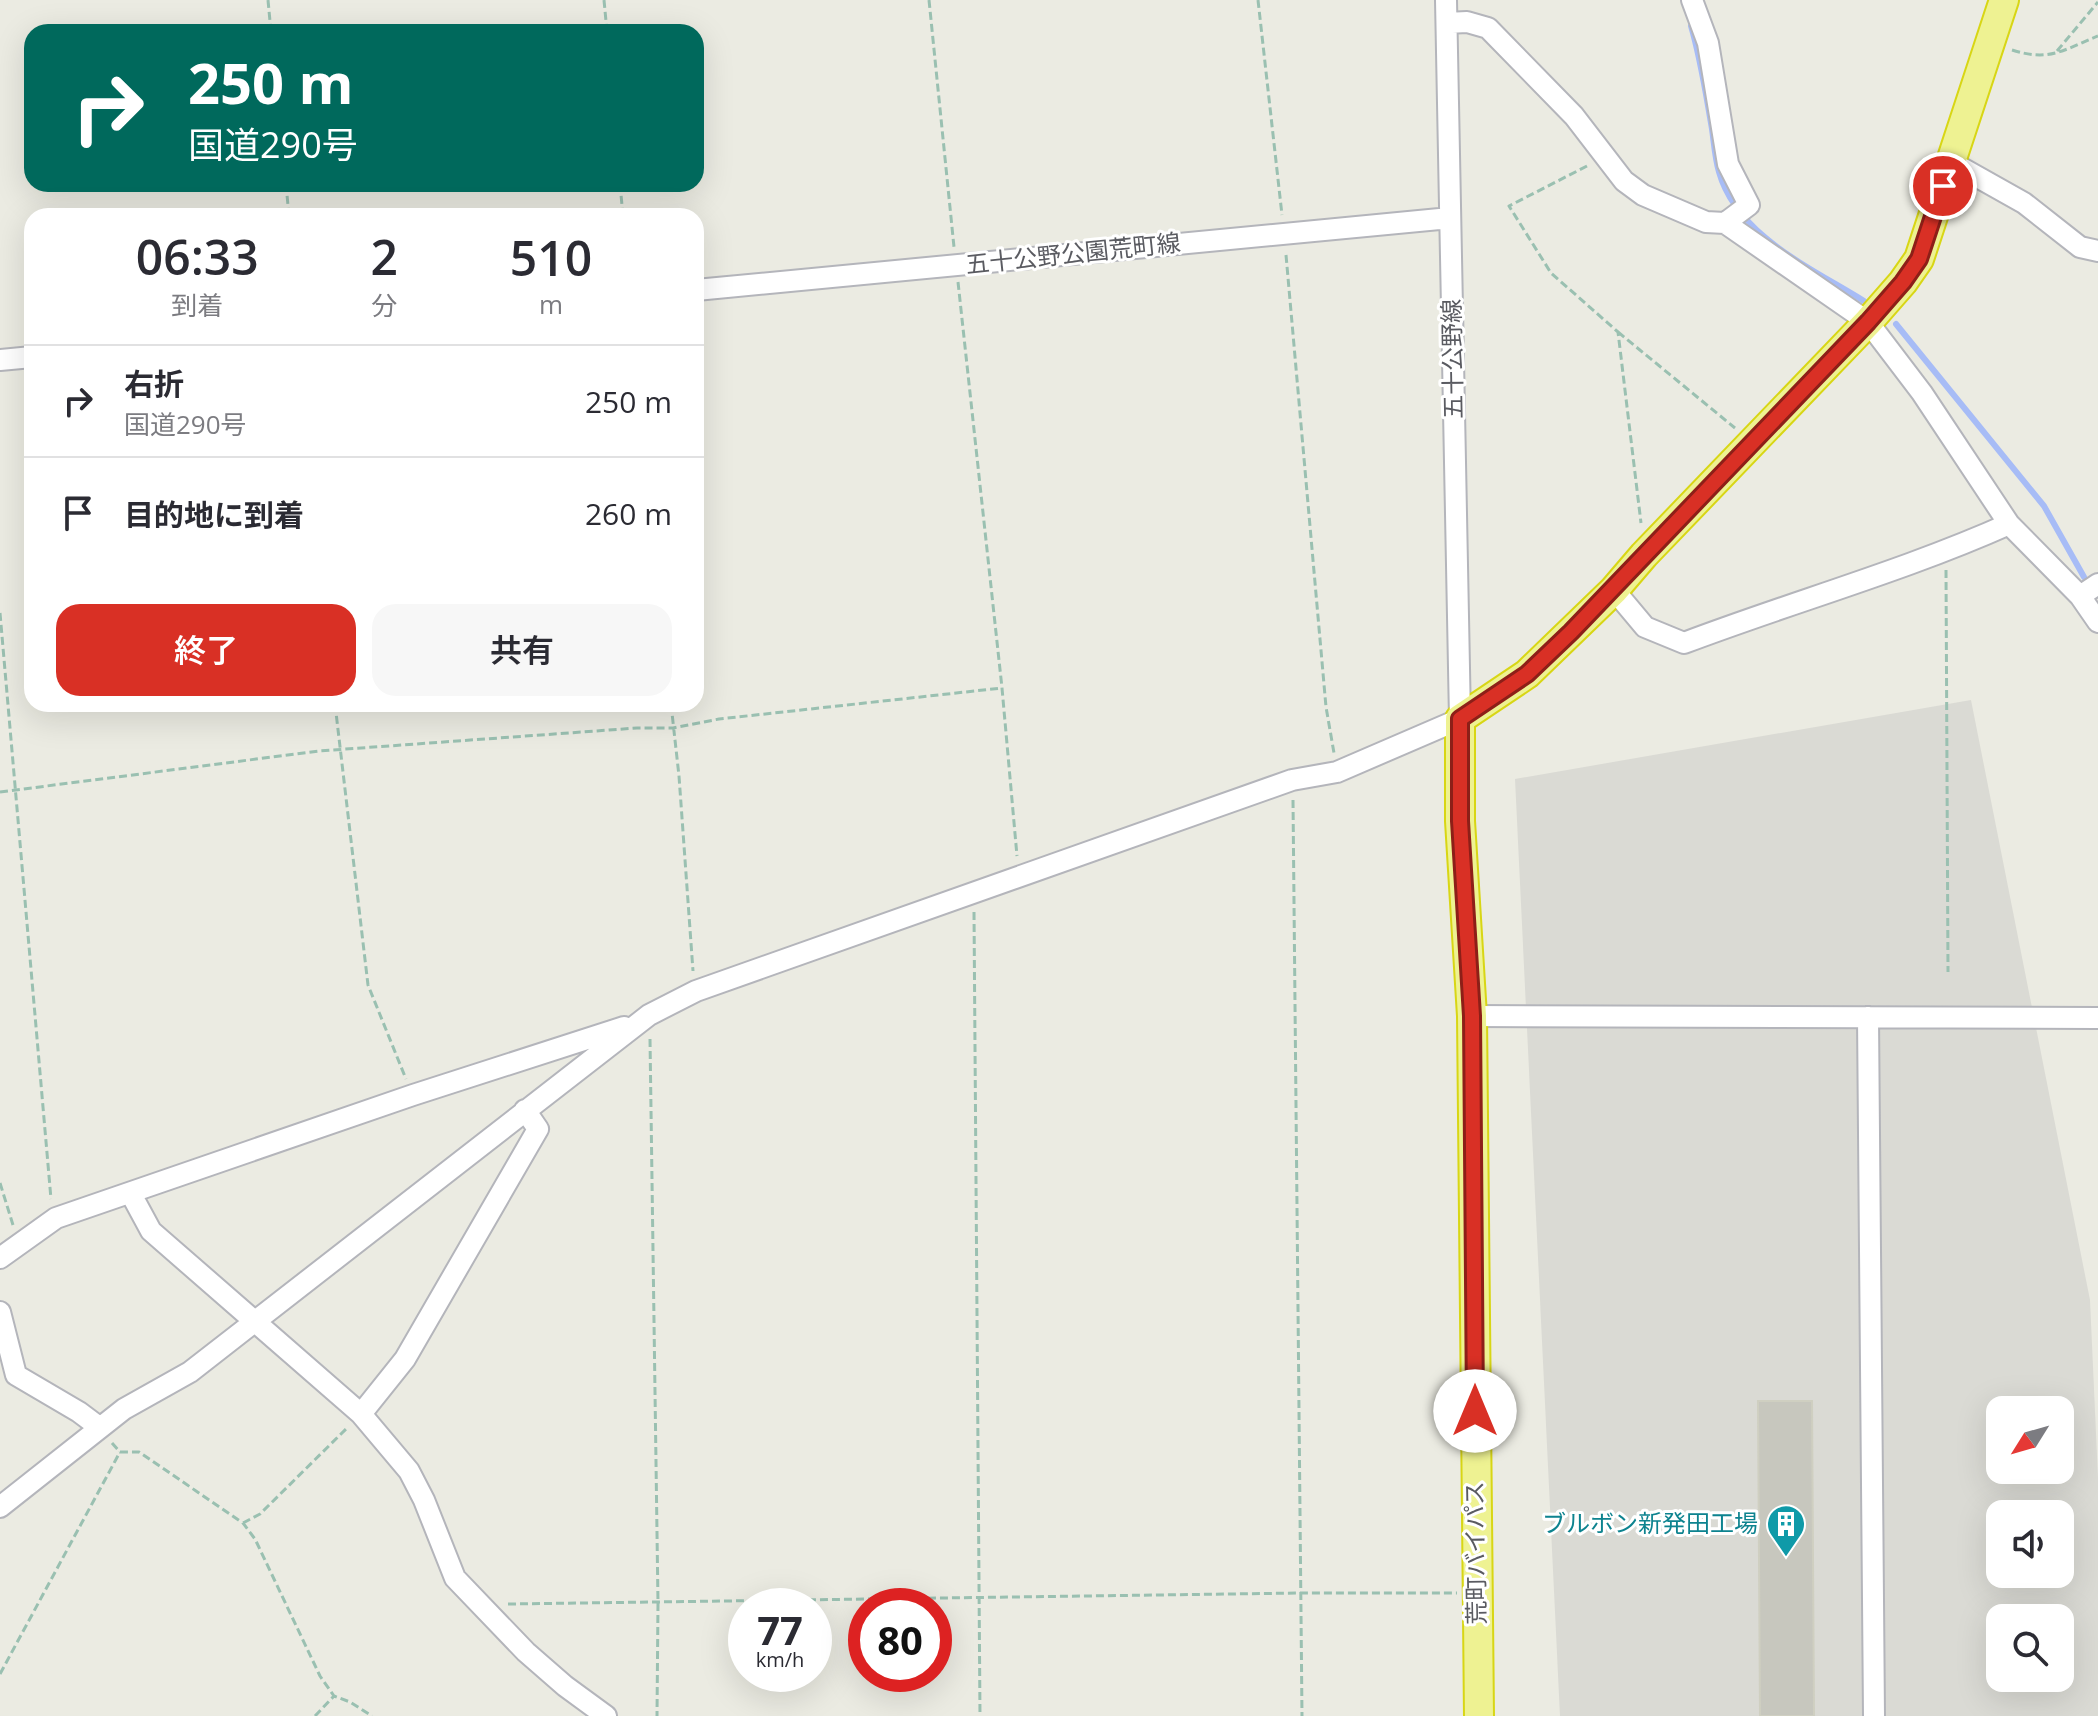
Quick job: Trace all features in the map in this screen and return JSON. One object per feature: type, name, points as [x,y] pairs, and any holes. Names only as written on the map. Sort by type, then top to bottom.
[{"type":"highway","points":[[1460,719],[1527,674],[1614,590],[1903,282],[1919,259],[2004,0]]},
{"type":"highway","name":"荒町バイパス","points":[[1460,719],[1460,821],[1472,1016],[1479,1716]]},
{"type":"street","name":"五十公野線","points":[[1446,0],[1460,719]]},
{"type":"street","points":[[1692,0],[1708,43],[1728,164],[1749,205],[1725,223]]},
{"type":"street","points":[[1447,23],[1467,22],[1488,28],[1574,116],[1624,181],[1643,195],[1706,222],[1725,223],[1868,322],[1922,393],[2009,524],[2080,596],[2098,622]]},
{"type":"street","points":[[1951,162],[2024,203],[2080,247],[2098,251]]},
{"type":"street","name":"五十公野公園荒町線","points":[[704,289],[1450,218]]},
{"type":"street","points":[[0,360],[24,358]]},
{"type":"street","points":[[1614,590],[1645,627],[1684,643],[1774,609],[1871,579],[2009,524]]},
{"type":"street","points":[[2080,596],[2098,584]]},
{"type":"street","points":[[0,1507],[124,1409],[190,1372],[644,1019],[696,991],[1292,780],[1337,772],[1460,719]]},
{"type":"street","points":[[1472,1016],[2098,1018]]},
{"type":"street","points":[[1868,1017],[1874,1716]]},
{"type":"street","points":[[0,1258],[56,1218],[644,1019]]},
{"type":"street","points":[[361,1414],[405,1359],[538,1129],[525,1110]]},
{"type":"street","points":[[131,1194],[151,1231],[361,1414],[409,1471],[455,1578],[477,1604],[565,1686],[606,1716]]},
{"type":"street","points":[[0,1312],[16,1375],[99,1427]]},
{"type":"path","points":[[268,0],[270,24]]},
{"type":"path","points":[[604,0],[606,24]]},
{"type":"path","points":[[929,0],[1002,688],[1019,878]]},
{"type":"path","points":[[1258,0],[1284,234],[1326,707],[1337,772]]},
{"type":"path","points":[[2055,54],[2098,2]]},
{"type":"path","points":[[1990,43],[2035,57],[2055,54],[2098,36]]},
{"type":"path","points":[[1604,157],[1509,206],[1551,273],[1753,443]]},
{"type":"path","points":[[1618,332],[1644,555]]},
{"type":"path","points":[[1945,551],[1948,972]]},
{"type":"path","points":[[0,613],[51,1197],[56,1218]]},
{"type":"path","points":[[0,792],[338,750],[673,728],[719,719],[1002,688]]},
{"type":"path","points":[[336,712],[368,985],[413,1095]]},
{"type":"path","points":[[672,712],[696,991]]},
{"type":"path","points":[[1292,780],[1302,1716]]},
{"type":"path","points":[[974,893],[980,1716]]},
{"type":"path","points":[[644,1019],[658,1603],[657,1716]]},
{"type":"path","points":[[0,1183],[20,1244]]},
{"type":"path","points":[[243,1523],[260,1514],[361,1414]]},
{"type":"path","points":[[99,1427],[120,1452],[139,1452],[243,1523],[255,1539],[320,1676],[334,1696],[372,1716]]},
{"type":"path","points":[[0,1674],[120,1452]]},
{"type":"path","points":[[477,1604],[1476,1593]]},
{"type":"path","points":[[315,1716],[334,1696]]},
{"type":"shaded area","points":[[1971,700],[2090,1300],[2098,1478],[2098,1716],[1560,1716],[1515,779]]},
{"type":"building","name":"ブルボン新発田工場","points":[[1758,1401],[1812,1401],[1814,1716],[1760,1716]]},
{"type":"waterway","points":[[1691,26],[1719,172],[1728,195],[1759,233],[1800,263],[1864,301]]},
{"type":"waterway","points":[[1896,324],[2044,506],[2084,577]]},
{"type":"place","name":"ブルボン新発田工場","points":[[1786,1558]]},
{"type":"route","points":[[1475,1411],[1472,1016],[1460,821],[1460,719],[1527,674],[1571,632],[1868,322],[1919,259],[1943,186]]}]
